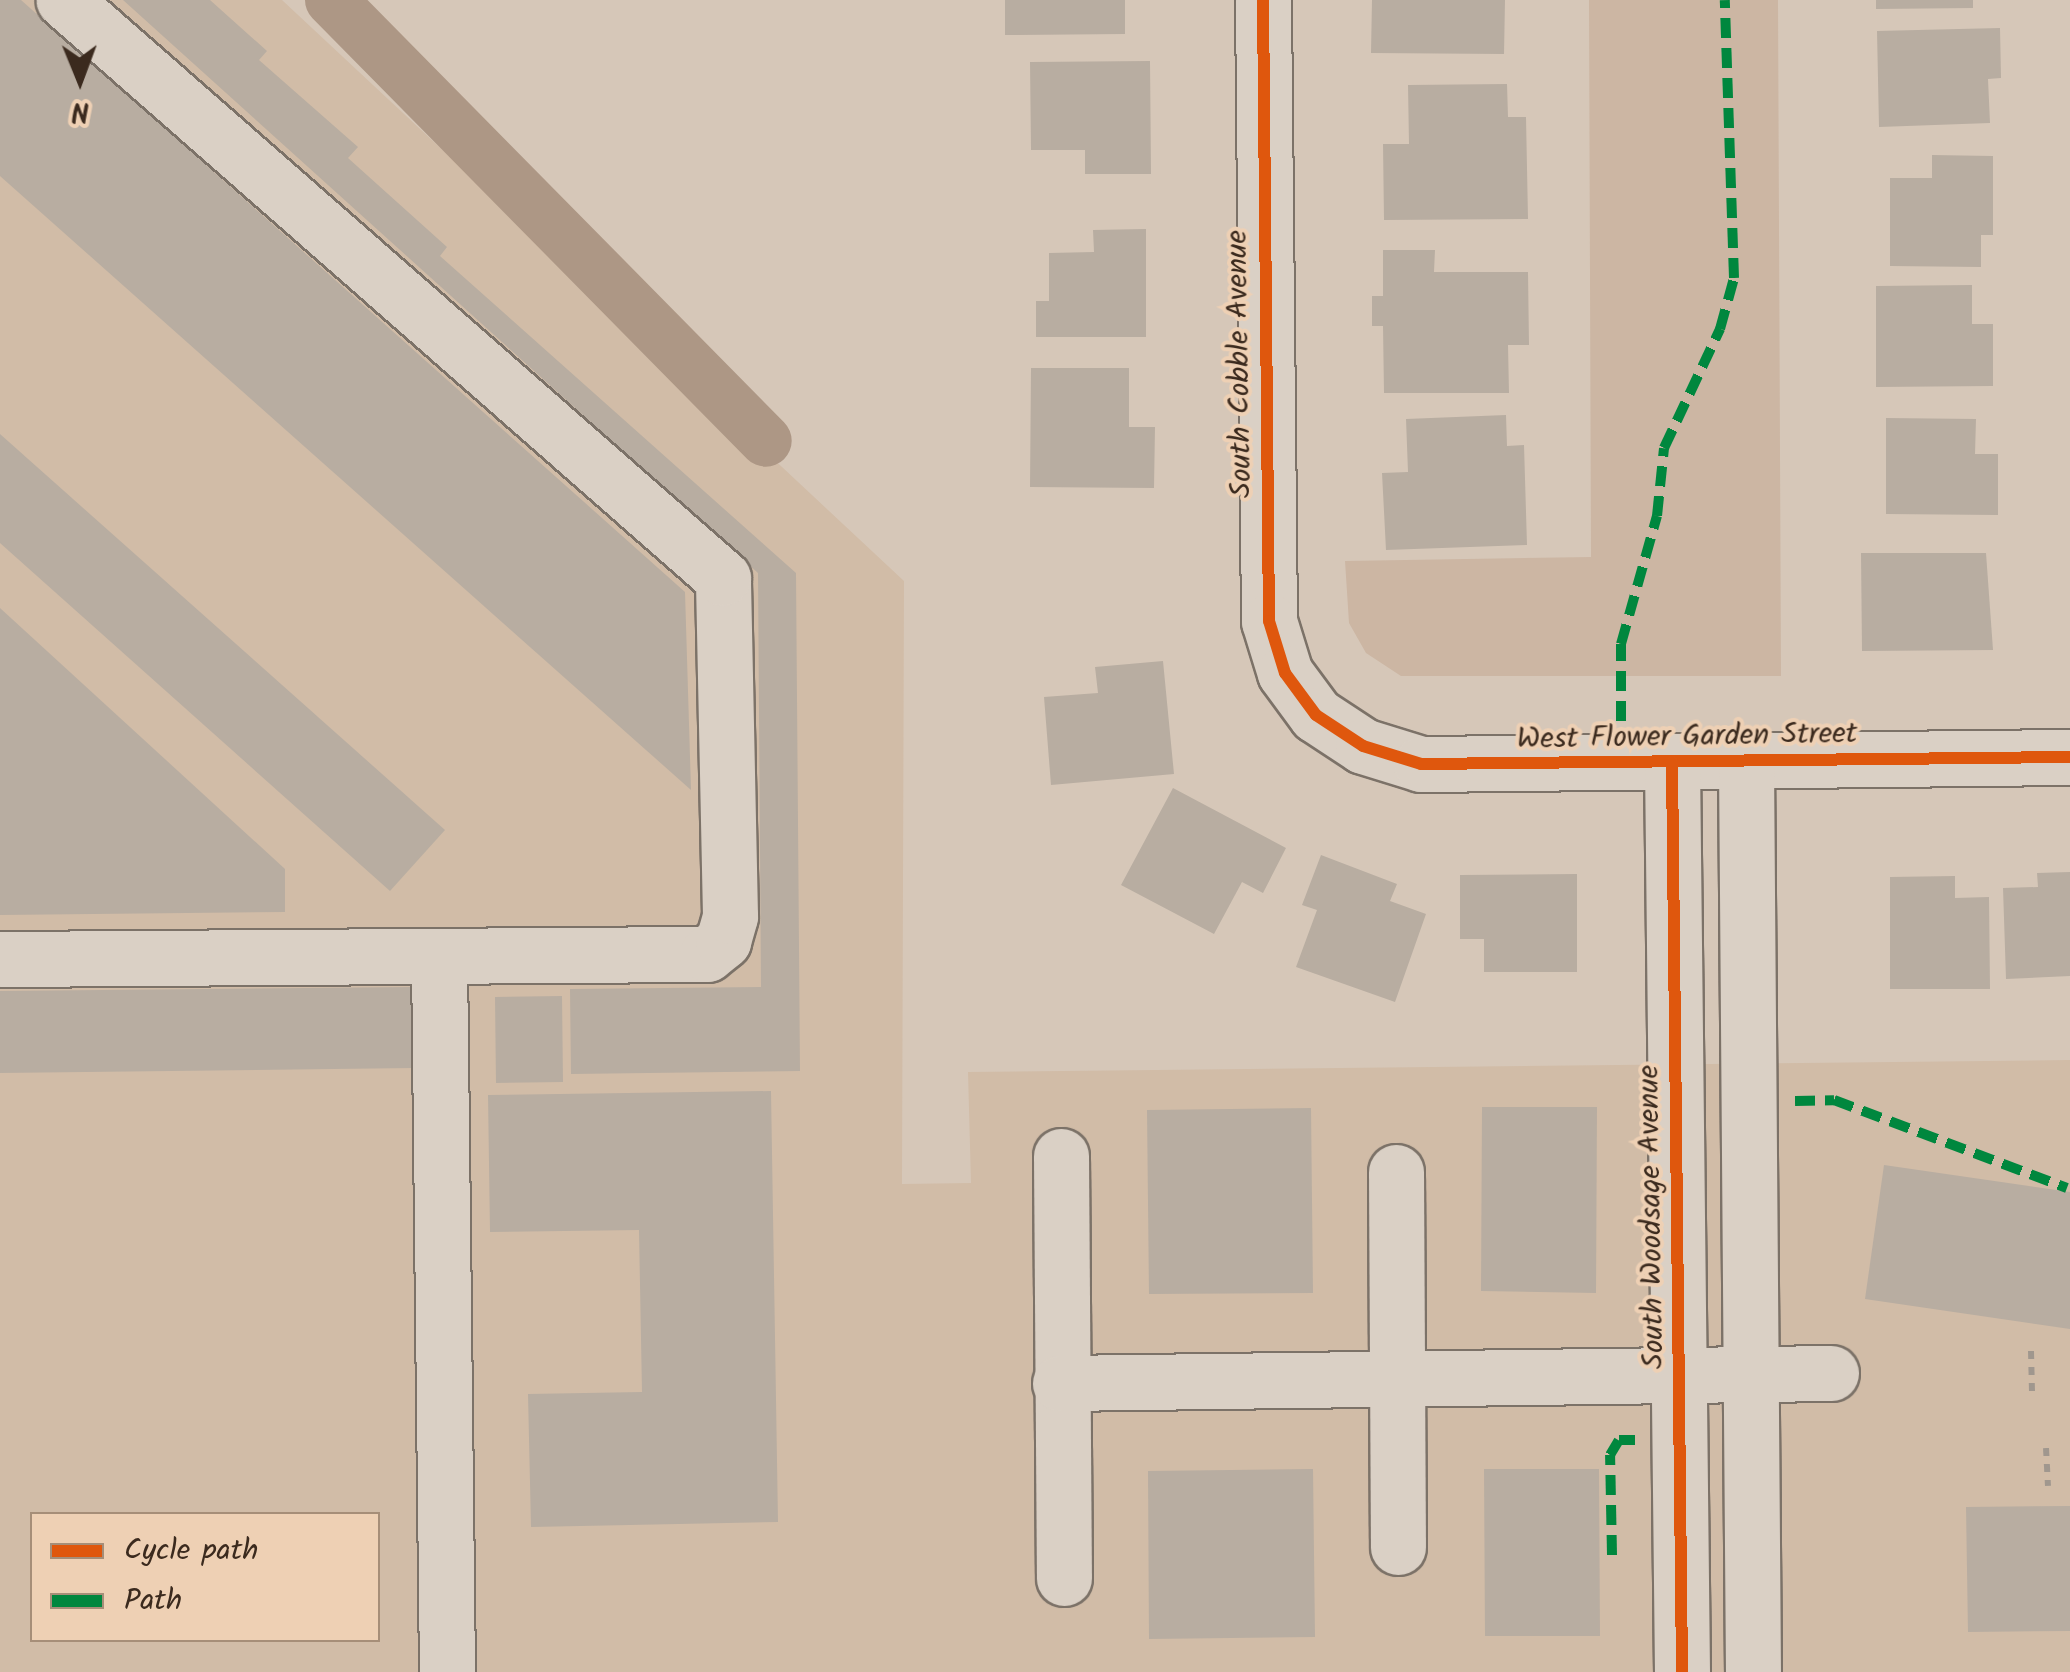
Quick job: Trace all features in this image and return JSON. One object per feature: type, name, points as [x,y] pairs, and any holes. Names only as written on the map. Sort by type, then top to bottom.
[{"type":"street","points":[[0,959],[706,954],[723,941],[730,916],[723,578],[64,0]]},
{"type":"street","name":"South Cobble Avenue","points":[[1263,0],[1269,621],[1285,673],[1316,715]]},
{"type":"street","name":"West Flower Garden Street","points":[[1316,715],[1363,746],[1422,764],[2070,757]]},
{"type":"street","name":"South Woodsage Avenue","points":[[1672,762],[1682,1672]]},
{"type":"street","points":[[1746,762],[1753,1672]]},
{"type":"street","points":[[439,957],[448,1672]]},
{"type":"street","points":[[1061,1156],[1064,1578]]},
{"type":"street","points":[[1396,1172],[1394,1378],[1398,1547]]},
{"type":"street","points":[[1060,1383],[1831,1373]]},
{"type":"path","points":[[2031,1352],[2032,1392]]},
{"type":"path","points":[[2046,1448],[2048,1486]]},
{"type":"shaded area","points":[[0,0],[282,0],[904,581],[902,1184],[971,1183],[968,1072],[2070,1060],[2070,1672],[0,1672]]},
{"type":"shaded area","points":[[1589,0],[1778,0],[1781,676],[1401,676],[1366,653],[1349,623],[1345,561],[1591,557]]},
{"type":"building","points":[[0,0],[21,0],[685,592],[691,790],[0,176]]},
{"type":"building","points":[[123,0],[210,0],[267,51],[259,60],[358,147],[348,158],[447,247],[440,256],[796,573],[800,1071],[571,1074],[570,989],[761,987],[758,573]]},
{"type":"building","points":[[1005,0],[1125,0],[1125,34],[1005,35]]},
{"type":"building","points":[[1372,0],[1505,0],[1504,54],[1371,53]]},
{"type":"building","points":[[1876,0],[1973,0],[1973,8],[1876,9]]},
{"type":"building","points":[[2000,28],[2001,78],[1988,79],[1990,123],[1879,127],[1877,31]]},
{"type":"building","points":[[1150,61],[1151,174],[1085,174],[1085,150],[1031,150],[1030,62]]},
{"type":"building","points":[[1507,84],[1508,117],[1526,117],[1528,219],[1384,220],[1383,144],[1409,144],[1408,85]]},
{"type":"building","points":[[1932,155],[1993,156],[1993,235],[1981,235],[1981,267],[1890,266],[1890,178],[1932,178]]},
{"type":"building","points":[[1146,229],[1146,337],[1036,337],[1036,301],[1049,301],[1049,253],[1094,252],[1093,230]]},
{"type":"building","points":[[1383,250],[1435,250],[1434,272],[1528,272],[1529,345],[1508,345],[1509,393],[1384,393],[1383,326],[1372,326],[1372,296],[1383,296]]},
{"type":"building","points":[[1972,285],[1972,324],[1993,324],[1993,386],[1876,387],[1876,286]]},
{"type":"building","points":[[1031,368],[1129,368],[1129,427],[1155,427],[1154,488],[1030,487]]},
{"type":"building","points":[[1506,415],[1507,446],[1524,445],[1527,545],[1386,550],[1382,473],[1408,472],[1406,419]]},
{"type":"building","points":[[1886,418],[1976,419],[1975,454],[1998,454],[1998,515],[1886,514]]},
{"type":"building","points":[[0,434],[445,830],[390,891],[0,543]]},
{"type":"building","points":[[1861,553],[1986,553],[1993,650],[1862,651]]},
{"type":"building","points":[[0,608],[285,869],[285,912],[0,915]]},
{"type":"building","points":[[1163,661],[1174,774],[1051,785],[1044,697],[1098,693],[1095,667]]},
{"type":"building","points":[[1173,788],[1286,848],[1263,893],[1242,882],[1214,934],[1121,885]]},
{"type":"building","points":[[1321,855],[1397,884],[1390,901],[1426,914],[1395,1002],[1296,967],[1317,910],[1302,905]]},
{"type":"building","points":[[2070,872],[2070,976],[2006,979],[2003,888],[2038,887],[2037,873]]},
{"type":"building","points":[[1577,874],[1577,972],[1484,972],[1484,939],[1460,939],[1460,875]]},
{"type":"building","points":[[1955,876],[1955,898],[1989,897],[1990,989],[1890,989],[1890,877]]},
{"type":"building","points":[[412,987],[413,1068],[0,1073],[0,991]]},
{"type":"building","points":[[562,996],[563,1082],[496,1083],[495,997]]},
{"type":"building","points":[[771,1091],[778,1522],[531,1527],[528,1394],[642,1392],[639,1230],[490,1232],[488,1095]]},
{"type":"building","points":[[1482,1107],[1597,1107],[1596,1293],[1481,1291]]},
{"type":"building","points":[[1311,1108],[1313,1293],[1149,1294],[1147,1110]]},
{"type":"building","points":[[1884,1165],[2070,1192],[2070,1329],[1865,1299]]},
{"type":"building","points":[[1313,1469],[1315,1637],[1149,1639],[1148,1471]]},
{"type":"building","points":[[1484,1469],[1599,1469],[1600,1636],[1485,1636]]},
{"type":"building","points":[[2070,1506],[2070,1631],[1968,1632],[1966,1507]]},
{"type":"waterway","points":[[331,0],[766,441]]},
{"type":"marked path","points":[[1621,721],[1621,644],[1657,516],[1664,448],[1720,329],[1734,278],[1725,0]]},
{"type":"marked path","points":[[1795,1101],[1834,1100],[2067,1188]]},
{"type":"marked path","points":[[1612,1555],[1610,1455],[1619,1440],[1635,1440]]},
{"type":"cycle path","points":[[1263,0],[1269,621],[1285,673],[1316,715],[1363,746],[1421,764],[2070,757]]},
{"type":"cycle path","points":[[1672,762],[1682,1672]]}]
